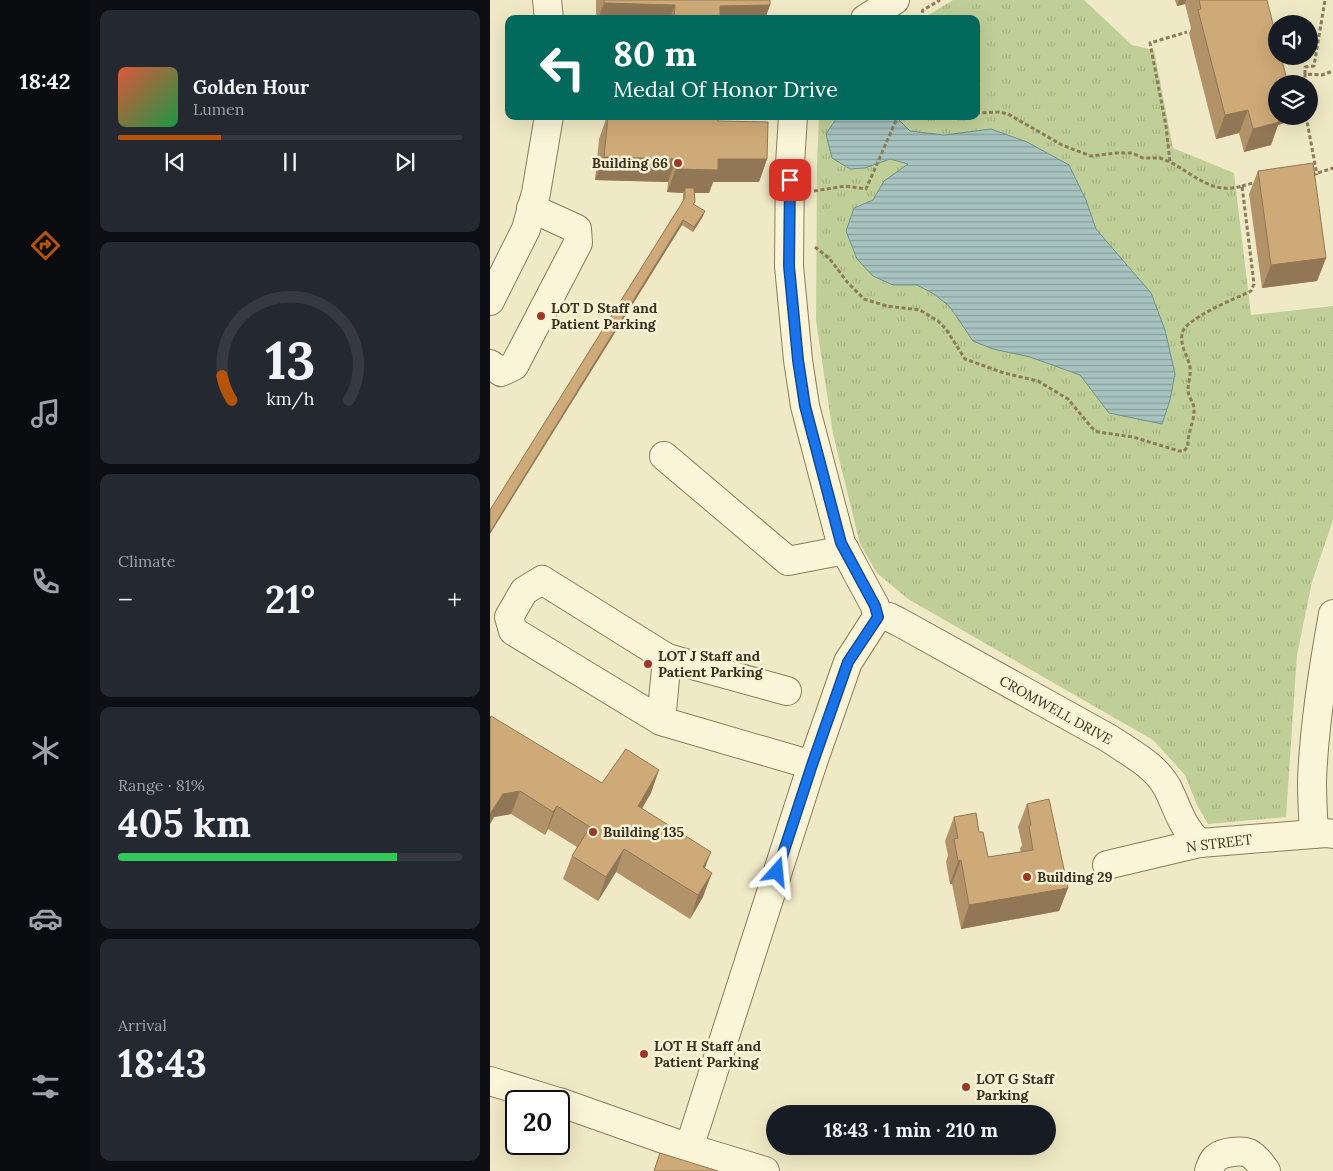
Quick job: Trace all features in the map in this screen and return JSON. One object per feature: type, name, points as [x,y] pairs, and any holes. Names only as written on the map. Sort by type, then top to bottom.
[{"type":"street","points":[[547,0],[549,15]]},
{"type":"street","points":[[872,15],[895,0]]},
{"type":"street","points":[[490,301],[526,229],[542,164],[548,120]]},
{"type":"street","points":[[689,1148],[812,765],[848,662],[878,617],[875,606],[841,543],[805,406],[798,360],[789,266],[790,164],[793,120]]},
{"type":"street","points":[[490,364],[501,372],[514,366],[578,243],[577,229],[531,208]]},
{"type":"street","points":[[664,456],[788,561],[845,550]]},
{"type":"street","points":[[787,691],[666,658],[542,580],[524,591],[509,617],[513,630],[661,721],[812,765]]},
{"type":"street","points":[[1323,834],[1312,781],[1316,729],[1327,644],[1333,614]]},
{"type":"street","name":"CROMWELL DRIVE","points":[[878,617],[889,617],[899,622],[1110,740],[1139,759],[1150,767],[1166,786],[1184,824],[1194,839],[1200,843]]},
{"type":"street","points":[[661,721],[666,658]]},
{"type":"street","name":"N STREET","points":[[1107,865],[1200,843],[1323,834]]},
{"type":"street","points":[[490,1081],[519,1090]]},
{"type":"street","points":[[570,1106],[689,1148],[765,1171]]},
{"type":"street","points":[[1209,1171],[1212,1162],[1217,1156],[1231,1152],[1246,1152],[1258,1159],[1266,1171]]},
{"type":"path","points":[[921,15],[923,10],[940,0]]},
{"type":"path","points":[[1325,0],[1314,66],[1305,67],[1305,74],[1322,75],[1333,71]]},
{"type":"path","points":[[1170,162],[1166,126],[1150,43],[1187,32]]},
{"type":"path","points":[[980,113],[999,112],[1008,114],[1062,145],[1091,156],[1132,153],[1143,158],[1160,158],[1210,186],[1224,189],[1261,181]]},
{"type":"path","points":[[810,191],[844,186],[866,189],[896,120]]},
{"type":"path","points":[[1308,125],[1317,174]]},
{"type":"path","points":[[1308,176],[1333,168]]},
{"type":"path","points":[[811,244],[829,258],[848,283],[864,299],[887,306],[920,310],[938,321],[946,329],[965,359],[1038,381],[1068,399],[1092,428],[1098,432],[1133,437],[1184,450],[1188,446],[1187,438],[1194,408],[1188,393],[1191,370],[1182,347],[1184,328],[1199,315],[1252,291],[1254,284],[1242,186]]},
{"type":"green space","points":[[953,0],[1084,0],[1132,45],[1154,50],[1173,148],[1234,173],[1251,315],[1333,306],[1333,520],[1312,582],[1297,655],[1286,817],[1208,824],[1197,805],[1185,775],[1153,740],[908,599],[877,573],[860,544],[833,434],[816,321],[819,120],[980,120],[980,15],[929,15]]},
{"type":"water","points":[[835,120],[899,120],[910,131],[944,135],[991,129],[1027,142],[1069,165],[1086,200],[1096,229],[1151,293],[1165,330],[1175,374],[1170,400],[1162,424],[1109,413],[1080,375],[1030,357],[993,349],[973,341],[950,307],[934,294],[917,285],[893,285],[873,276],[857,259],[846,231],[854,208],[873,200],[884,181],[908,164],[890,159],[865,168],[850,169],[832,158],[826,134]]},
{"type":"building","points":[[604,0],[770,0],[770,5],[720,6],[720,15],[674,15],[675,5],[604,3]]},
{"type":"building","points":[[1199,0],[1267,0],[1271,15],[1268,15],[1268,65],[1283,65],[1286,75],[1268,75],[1268,125],[1253,129],[1248,110],[1225,115],[1198,10],[1201,9]]},
{"type":"building","points":[[608,120],[768,122],[767,159],[718,159],[718,170],[676,169],[676,159],[604,157]]},
{"type":"building","points":[[1313,163],[1326,258],[1271,265],[1258,171]]},
{"type":"building","points":[[685,188],[694,188],[695,202],[693,204],[705,211],[694,227],[683,220],[490,532],[490,510],[685,198]]},
{"type":"building","points":[[491,716],[602,783],[626,749],[659,770],[638,806],[711,852],[703,867],[712,873],[698,895],[624,849],[606,877],[572,856],[590,827],[557,806],[553,812],[520,791],[503,794],[490,814]]},
{"type":"building","points":[[1049,799],[1068,888],[969,905],[961,860],[958,861],[954,839],[958,838],[954,817],[976,813],[979,832],[983,832],[988,857],[1033,850],[1027,804]]},
{"type":"building","points":[[660,1153],[718,1171],[654,1171]]},
{"type":"place","name":"Building 66","points":[[678,163]]},
{"type":"place","name":"LOT D Staff and Patient Parking","points":[[541,316]]},
{"type":"place","name":"LOT J Staff and Patient Parking","points":[[648,664]]},
{"type":"place","name":"Building 135","points":[[593,832]]},
{"type":"place","name":"Building 29","points":[[1027,877]]},
{"type":"place","name":"LOT H Staff and Patient Parking","points":[[644,1054]]},
{"type":"place","name":"LOT G Staff Parking","points":[[966,1087]]},
{"type":"route","points":[[777,872],[848,662],[878,617],[875,606],[841,543],[805,406],[798,360],[789,266],[790,180]]}]
